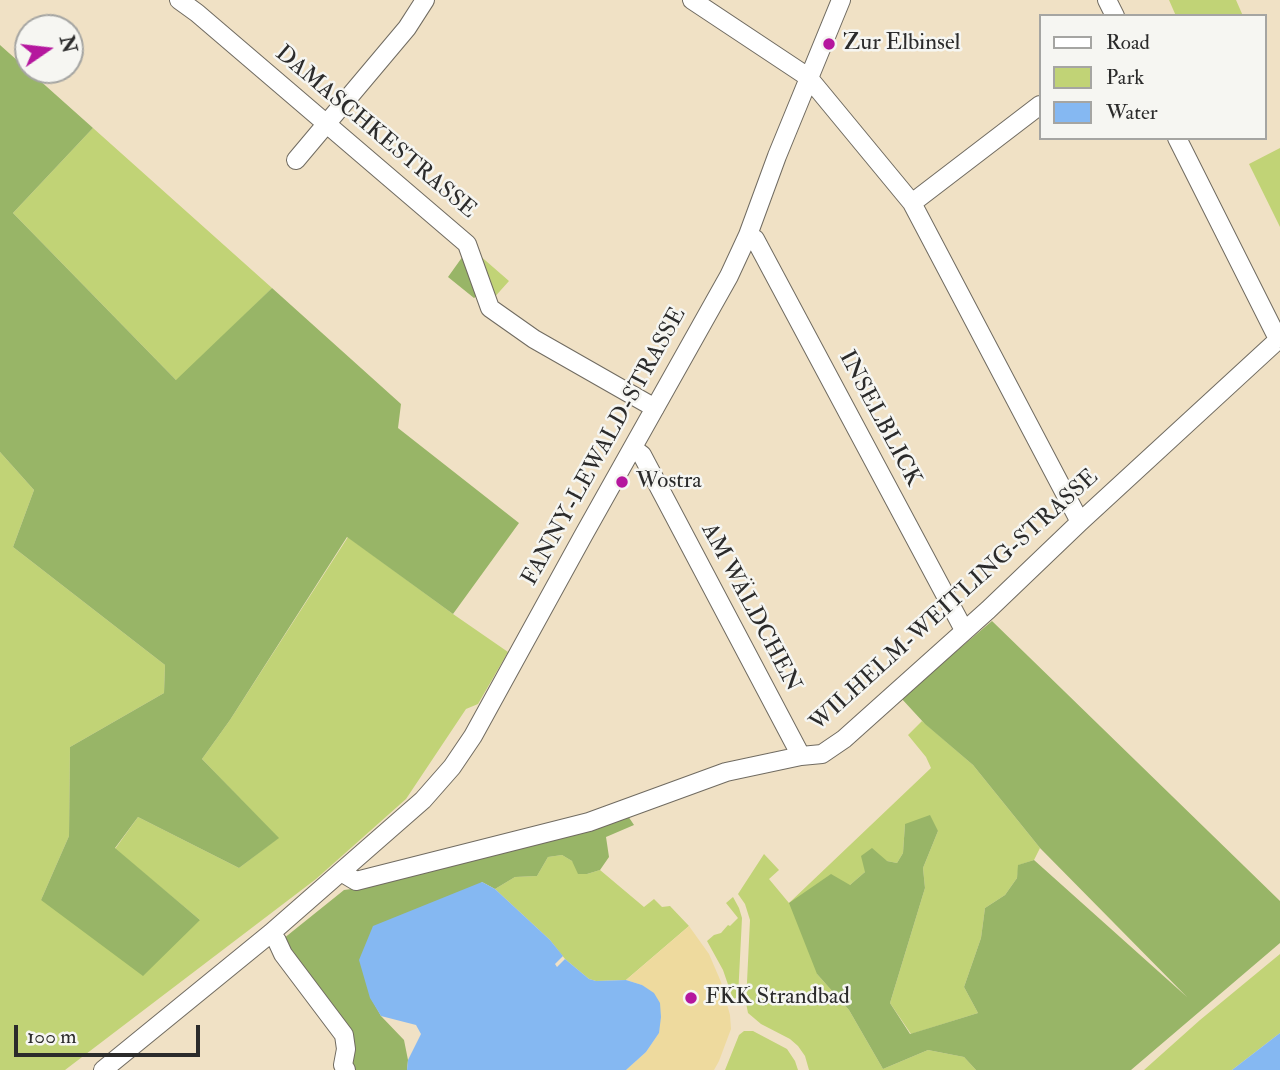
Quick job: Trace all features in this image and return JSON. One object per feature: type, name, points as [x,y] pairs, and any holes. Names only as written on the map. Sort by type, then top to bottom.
[{"type":"street","name":"DAMASCHKESTRASSE","points":[[178,0],[197,13],[467,244],[490,308],[534,339],[655,408]]},
{"type":"street","points":[[296,160],[407,28],[425,0]]},
{"type":"street","points":[[692,0],[808,77],[912,203],[1080,522]]},
{"type":"street","name":"FANNY-LEWALD-STRASSE","points":[[341,872],[423,800],[452,767],[473,736],[729,276],[748,235],[808,77],[841,0]]},
{"type":"street","points":[[912,203],[1038,107]]},
{"type":"street","points":[[1178,140],[1279,338]]},
{"type":"street","name":"INSELBLICK","points":[[748,235],[755,239],[964,630]]},
{"type":"street","name":"WILHELM-WEITLING-STRASSE","points":[[341,872],[356,881],[589,822],[726,772],[822,754],[844,739],[988,610],[1279,338]]},
{"type":"street","name":"AM WÄLDCHEN","points":[[633,448],[642,455],[801,757]]},
{"type":"street","points":[[103,1070],[271,933],[341,872]]},
{"type":"street","points":[[271,933],[283,954],[344,1035],[346,1049],[343,1065],[346,1070]]},
{"type":"green space","points":[[1169,0],[1236,0],[1242,14],[1175,14]]},
{"type":"green space","points":[[0,45],[14,57],[14,84],[44,84],[93,128],[13,213],[176,380],[272,288],[401,404],[398,428],[519,523],[453,614],[347,537],[230,720],[202,759],[279,838],[239,868],[138,817],[115,848],[200,920],[143,976],[41,900],[69,836],[70,747],[164,693],[165,665],[13,547],[34,490],[0,452]]},
{"type":"green space","points":[[93,128],[272,288],[177,381],[13,213]]},
{"type":"green space","points":[[1280,148],[1280,227],[1249,164]]},
{"type":"green space","points":[[478,254],[509,281],[492,300]]},
{"type":"green space","points":[[463,256],[480,294],[474,298],[448,277]]},
{"type":"green space","points":[[0,452],[34,490],[13,547],[165,665],[164,693],[70,747],[69,836],[41,900],[200,920],[115,849],[138,817],[239,868],[278,838],[202,759],[348,537],[508,652],[478,704],[466,709],[406,799],[316,879],[65,1070],[0,1070]]},
{"type":"green space","points":[[992,621],[1280,901],[1280,943],[1131,1070],[976,1070],[964,1057],[928,1050],[883,1069],[849,1010],[817,974],[789,903],[831,874],[850,885],[865,872],[861,856],[872,848],[887,861],[897,863],[903,853],[905,824],[930,815],[938,831],[923,868],[925,888],[890,1003],[910,1034],[978,1013],[964,987],[981,938],[985,908],[1005,895],[1017,878],[1018,865],[1034,860],[1187,997],[1040,848],[973,765],[925,724],[901,698]]},
{"type":"green space","points":[[922,721],[973,765],[1040,848],[1034,860],[1019,865],[1017,878],[1005,895],[985,908],[981,938],[964,987],[978,1013],[911,1034],[890,1003],[925,888],[923,868],[938,831],[905,824],[903,853],[897,863],[887,861],[865,872],[850,885],[817,974],[849,1010],[883,1069],[928,1050],[964,1057],[976,1070],[809,1070],[805,1056],[798,1046],[748,1013],[746,1003],[750,920],[745,904],[738,894],[764,854],[779,870],[769,879],[789,903],[931,768],[926,757],[908,735]]},
{"type":"green space","points":[[628,816],[634,825],[606,837],[609,857],[600,870],[578,874],[572,861],[562,855],[548,857],[537,876],[515,877],[495,889],[482,882],[371,998],[381,1016],[404,1040],[407,1070],[352,1070],[351,1034],[283,939],[344,890],[373,886],[423,869]]},
{"type":"green space","points":[[562,855],[587,874],[600,870],[644,907],[654,899],[662,907],[670,906],[689,926],[626,980],[589,979],[565,959],[550,940],[495,889],[515,877],[537,876],[548,857]]},
{"type":"green space","points":[[733,897],[742,918],[738,997],[733,999],[723,970],[707,941],[738,918],[726,903]]},
{"type":"green space","points":[[1280,954],[1280,1033],[1232,1070],[1144,1070],[1200,1020]]},
{"type":"green space","points":[[744,1031],[753,1031],[787,1049],[798,1070],[725,1070],[739,1035]]},
{"type":"sand","name":"FKK Strandbad","points":[[689,926],[709,954],[721,982],[730,1015],[731,1029],[719,1061],[714,1070],[626,1070],[646,1052],[659,1033],[642,985],[626,980]]},
{"type":"water","points":[[482,882],[495,889],[550,940],[563,956],[555,964],[557,967],[565,959],[589,979],[626,980],[642,985],[654,993],[660,1003],[659,1033],[646,1052],[626,1070],[407,1070],[408,1060],[421,1034],[416,1025],[381,1016],[370,998],[359,960],[373,926]]},
{"type":"water","points":[[1280,1033],[1280,1070],[1232,1070]]},
{"type":"place","name":"Zur Elbinsel","points":[[829,44]]},
{"type":"place","name":"Wostra","points":[[622,482]]},
{"type":"place","name":"FKK Strandbad","points":[[691,998]]}]
